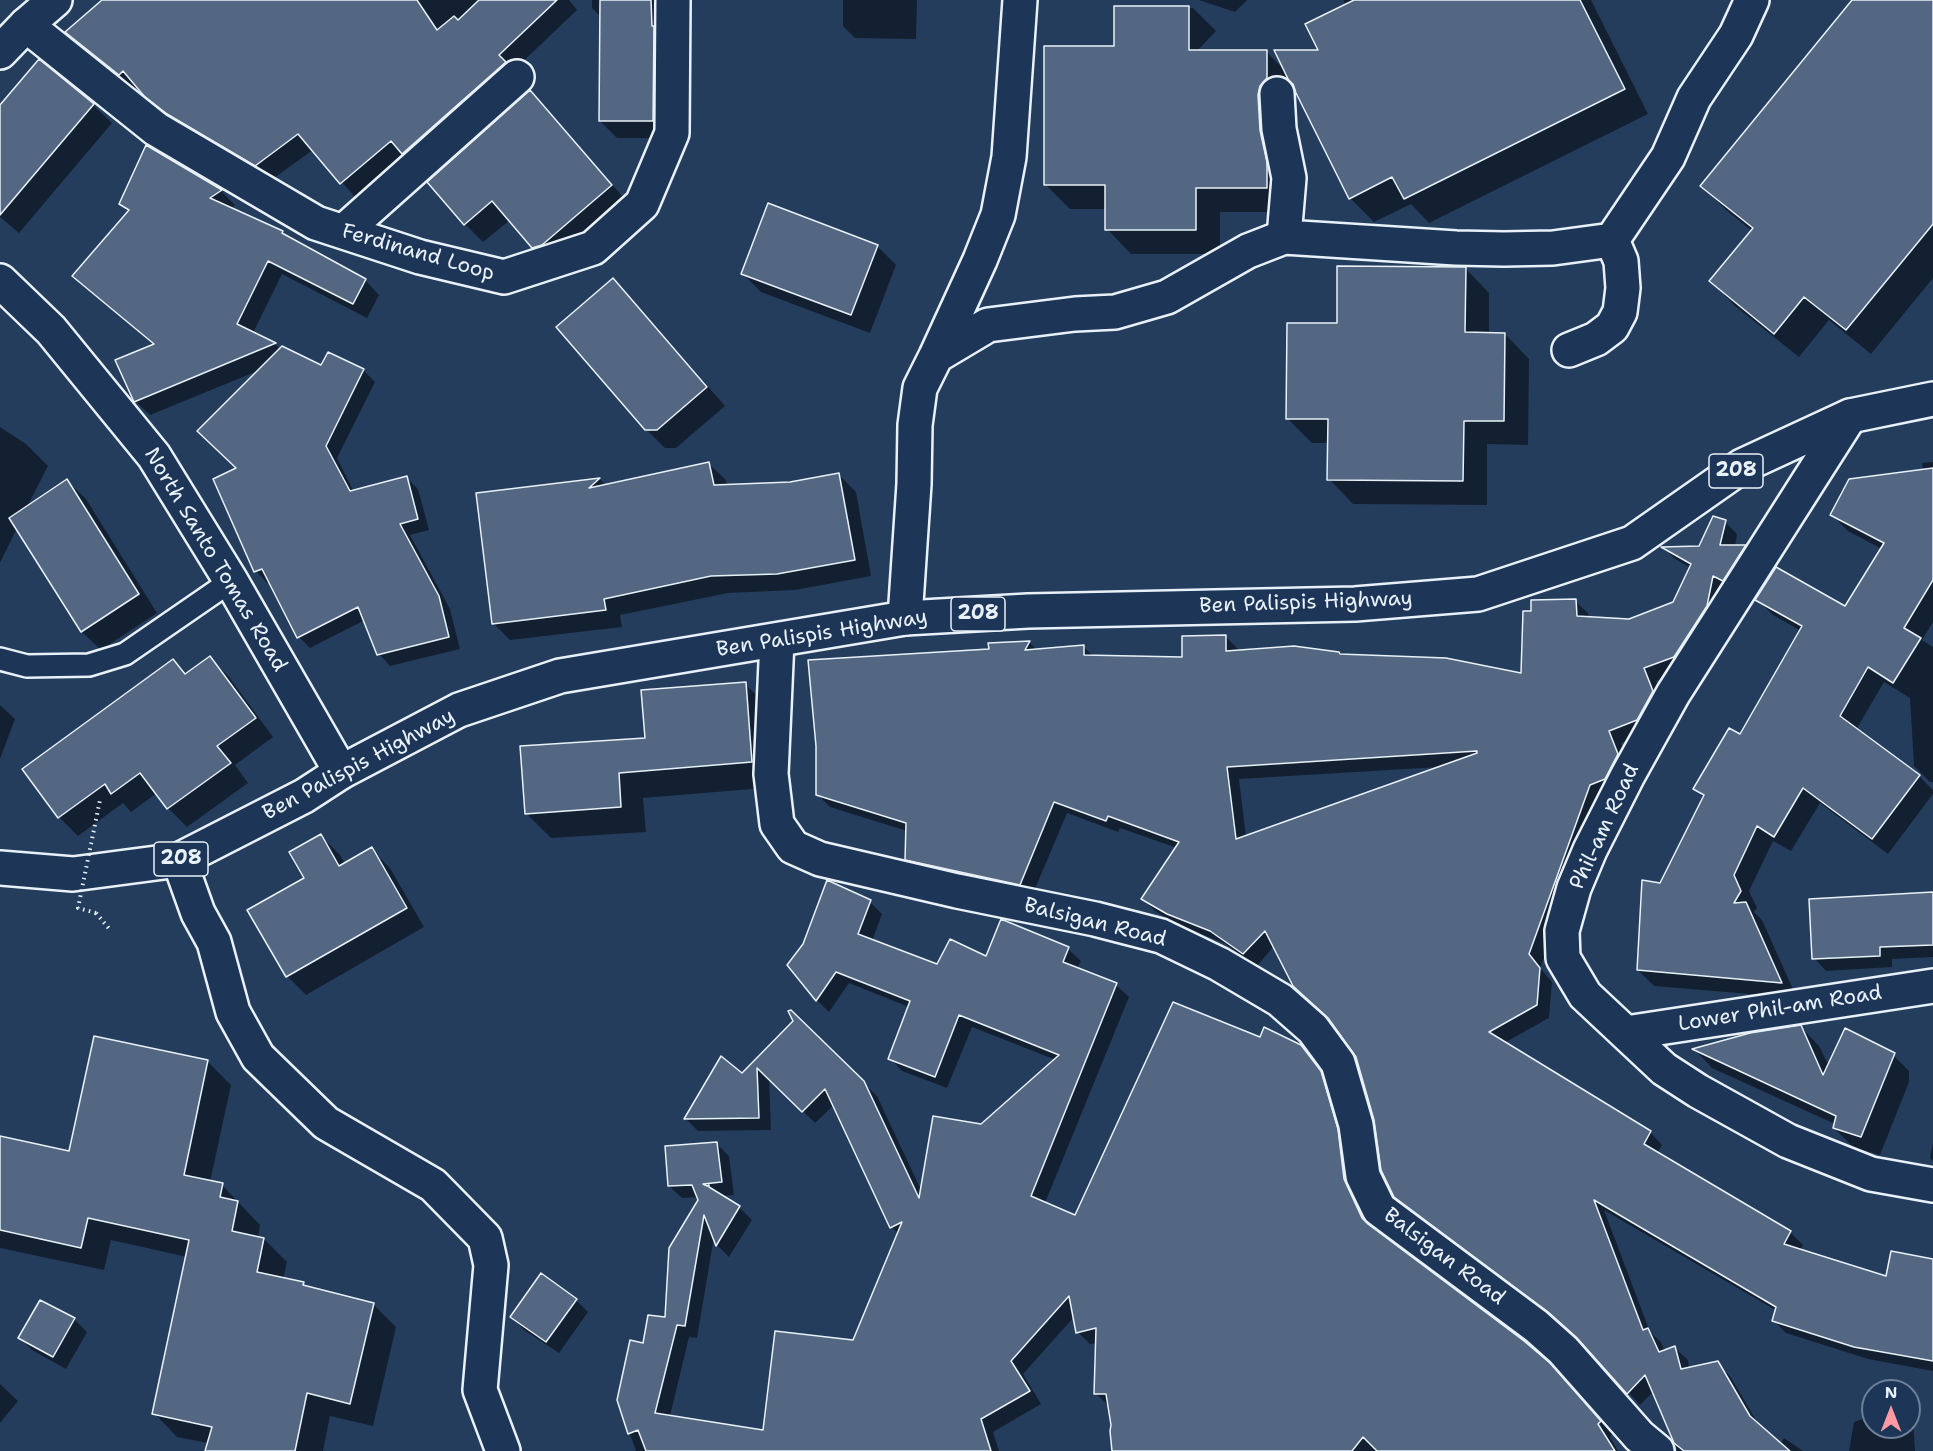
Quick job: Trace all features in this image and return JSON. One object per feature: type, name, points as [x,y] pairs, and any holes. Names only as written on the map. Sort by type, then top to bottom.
[{"type":"street","points":[[0,52],[55,0]]},
{"type":"street","name":"Ferdinand Loop","points":[[26,25],[156,129],[316,223],[420,257],[504,277],[593,248],[642,204],[672,133],[673,0]]},
{"type":"street","points":[[904,618],[914,484],[915,425],[920,388],[980,260],[998,215],[1009,158],[1020,0]]},
{"type":"street","points":[[936,357],[988,325],[1075,314],[1115,312],[1167,297],[1248,251],[1284,237],[1504,249],[1553,248],[1612,240],[1668,158],[1694,98],[1736,35],[1752,0]]},
{"type":"street","points":[[344,232],[517,77]]},
{"type":"street","points":[[1277,94],[1279,129],[1289,178],[1284,237]]},
{"type":"street","points":[[1569,350],[1596,339],[1612,327],[1620,312],[1623,288],[1621,261],[1612,240]]},
{"type":"street","name":"North Santo Tomas Road","points":[[0,281],[51,330],[154,456],[231,581],[341,772]]},
{"type":"street","name":"Ben Palispis Highway","points":[[0,868],[73,874],[179,860],[304,796],[341,772],[459,710],[560,676],[904,618],[1028,611],[1355,604],[1478,594],[1632,543],[1742,466],[1850,416],[1933,399]]},
{"type":"street","name":"Phil-am Road","points":[[1850,416],[1673,693],[1628,775],[1590,850],[1574,888],[1562,931],[1563,958],[1585,995],[1664,1069],[1681,1080],[1788,1141],[1871,1174],[1933,1185]]},
{"type":"street","name":"Balsigan Road","points":[[777,640],[771,774],[777,825],[793,847],[820,859],[957,891],[1095,919],[1161,936],[1219,964],[1280,1000],[1313,1029],[1338,1063],[1356,1125],[1363,1176],[1379,1209],[1536,1326],[1563,1350],[1639,1436],[1657,1451]]},
{"type":"street","points":[[179,860],[198,913],[214,942],[233,1012],[258,1057],[326,1123],[433,1185],[485,1238],[491,1264],[480,1390],[502,1451]]},
{"type":"street","name":"Lower Phil-am Road","points":[[1626,1033],[1933,986]]},
{"type":"lane","points":[[0,659],[27,666],[89,665],[125,654],[231,581]]},
{"type":"path","points":[[100,800],[78,908],[96,913],[111,931]]},
{"type":"building","points":[[102,0],[417,0],[437,30],[454,16],[458,20],[479,0],[557,0],[499,55],[506,62],[402,154],[391,141],[340,184],[298,134],[255,166],[167,114],[144,96],[123,71],[119,75],[65,32]]},
{"type":"building","points":[[600,0],[651,0],[652,26],[654,26],[653,121],[599,121]]},
{"type":"building","points":[[1354,0],[1580,0],[1625,89],[1404,199],[1392,177],[1349,199],[1274,50],[1318,50],[1305,24]]},
{"type":"building","points":[[1852,0],[1933,0],[1933,224],[1846,330],[1804,297],[1774,334],[1709,281],[1753,228],[1700,186]]},
{"type":"building","points":[[1114,6],[1189,6],[1189,50],[1267,50],[1267,78],[1260,86],[1258,95],[1260,130],[1267,162],[1267,188],[1196,188],[1196,230],[1105,230],[1105,185],[1044,185],[1044,46],[1114,46]]},
{"type":"building","points":[[39,59],[94,104],[0,215],[0,105]]},
{"type":"building","points":[[530,90],[612,185],[542,245],[532,248],[492,201],[464,225],[427,182]]},
{"type":"building","points":[[146,145],[222,190],[210,198],[283,231],[282,233],[366,279],[353,304],[268,261],[237,324],[276,343],[134,402],[115,360],[154,344],[72,276],[129,210],[119,204]]},
{"type":"building","points":[[768,203],[878,245],[851,315],[741,274]]},
{"type":"building","points":[[1337,266],[1466,267],[1465,332],[1505,333],[1504,421],[1464,421],[1463,481],[1327,480],[1328,419],[1286,419],[1287,323],[1337,323]]},
{"type":"building","points":[[613,278],[707,387],[657,430],[645,430],[556,327]]},
{"type":"building","points":[[282,346],[321,365],[328,352],[364,369],[326,446],[350,491],[407,476],[418,519],[400,524],[439,596],[449,637],[377,655],[358,607],[297,638],[262,569],[254,572],[213,479],[236,468],[197,431]]},
{"type":"building","points":[[709,462],[714,485],[790,482],[839,473],[855,560],[777,574],[711,576],[604,599],[606,610],[492,624],[476,493],[600,478],[589,488]]},
{"type":"building","points":[[1933,468],[1933,580],[1904,628],[1921,638],[1893,683],[1868,667],[1840,716],[1920,775],[1872,839],[1803,788],[1774,837],[1757,826],[1734,875],[1741,891],[1734,903],[1746,902],[1782,983],[1637,970],[1642,880],[1660,883],[1704,795],[1693,789],[1729,728],[1740,734],[1802,626],[1755,600],[1776,567],[1845,606],[1884,543],[1830,515],[1849,479]]},
{"type":"building","points":[[67,479],[139,594],[81,632],[9,518]]},
{"type":"building","points":[[1713,516],[1726,520],[1720,545],[1746,545],[1723,581],[1713,576],[1707,606],[1674,657],[1644,668],[1653,691],[1637,720],[1609,731],[1618,754],[1605,779],[1590,785],[1529,954],[1540,968],[1537,1005],[1489,1032],[1651,1131],[1644,1144],[1791,1231],[1784,1244],[1886,1276],[1891,1251],[1933,1259],[1933,1361],[1854,1347],[1772,1321],[1776,1307],[1594,1200],[1643,1330],[1648,1328],[1659,1352],[1675,1346],[1681,1369],[1718,1361],[1750,1416],[1790,1451],[1684,1451],[1674,1443],[1645,1375],[1627,1394],[1577,1338],[1548,1312],[1394,1197],[1381,1170],[1374,1120],[1356,1057],[1328,1018],[1293,986],[1265,931],[1243,954],[1210,931],[1167,914],[1141,899],[1179,842],[1108,816],[1106,821],[1054,802],[1020,885],[905,860],[906,823],[816,795],[816,746],[808,660],[989,649],[988,643],[1030,641],[1025,650],[1084,645],[1084,655],[1182,657],[1182,636],[1226,635],[1226,651],[1294,646],[1340,654],[1446,658],[1521,673],[1523,611],[1531,611],[1531,600],[1576,599],[1577,616],[1629,619],[1673,602],[1691,564],[1661,547],[1699,546]],"holes":[[[1477,751],[1477,753],[1236,839],[1227,767]]]},
{"type":"building","points":[[210,656],[256,718],[217,746],[231,763],[167,809],[140,773],[111,794],[105,784],[58,818],[22,769],[173,659],[185,674]]},
{"type":"building","points":[[746,682],[752,762],[619,773],[621,807],[525,814],[520,746],[645,738],[641,690]]},
{"type":"building","points":[[321,834],[339,866],[372,847],[407,908],[286,977],[247,910],[304,878],[289,852]]},
{"type":"building","points":[[827,880],[871,900],[858,934],[937,964],[950,939],[986,956],[1001,919],[1069,947],[1063,962],[1117,983],[1031,1196],[1075,1215],[1173,1002],[1260,1037],[1264,1027],[1301,1045],[1321,1071],[1338,1129],[1344,1179],[1362,1218],[1550,1363],[1601,1421],[1598,1424],[1615,1451],[1377,1451],[1363,1437],[1352,1451],[1112,1451],[1106,1394],[1094,1394],[1096,1328],[1076,1333],[1069,1296],[1011,1361],[1030,1391],[981,1419],[991,1451],[646,1451],[638,1430],[628,1434],[617,1400],[630,1340],[643,1343],[648,1315],[665,1317],[669,1248],[698,1200],[692,1185],[668,1186],[665,1146],[717,1142],[722,1182],[703,1184],[709,1185],[740,1206],[716,1246],[704,1215],[685,1326],[677,1325],[655,1413],[763,1430],[775,1331],[853,1340],[902,1222],[890,1228],[825,1089],[802,1112],[757,1068],[759,1118],[684,1119],[721,1056],[742,1073],[793,1021],[788,1011],[791,1010],[864,1081],[919,1198],[933,1116],[981,1124],[1059,1055],[959,1015],[935,1077],[888,1059],[910,1001],[836,972],[816,1001],[787,965],[803,944]]},
{"type":"building","points":[[1933,892],[1933,945],[1880,947],[1880,956],[1812,959],[1809,899]]},
{"type":"building","points":[[1801,1025],[1823,1075],[1845,1028],[1895,1053],[1861,1137],[1833,1128],[1836,1116],[1692,1049],[1750,1033]]},
{"type":"building","points":[[94,1036],[208,1060],[184,1175],[223,1183],[220,1197],[238,1201],[232,1231],[264,1238],[257,1272],[304,1282],[303,1285],[374,1303],[350,1404],[307,1393],[295,1451],[205,1451],[212,1427],[152,1414],[189,1240],[88,1218],[81,1248],[0,1230],[0,1136],[69,1151]]},
{"type":"building","points":[[541,1273],[577,1299],[546,1342],[510,1317]]},
{"type":"building","points":[[40,1300],[75,1318],[53,1357],[18,1338]]}]
